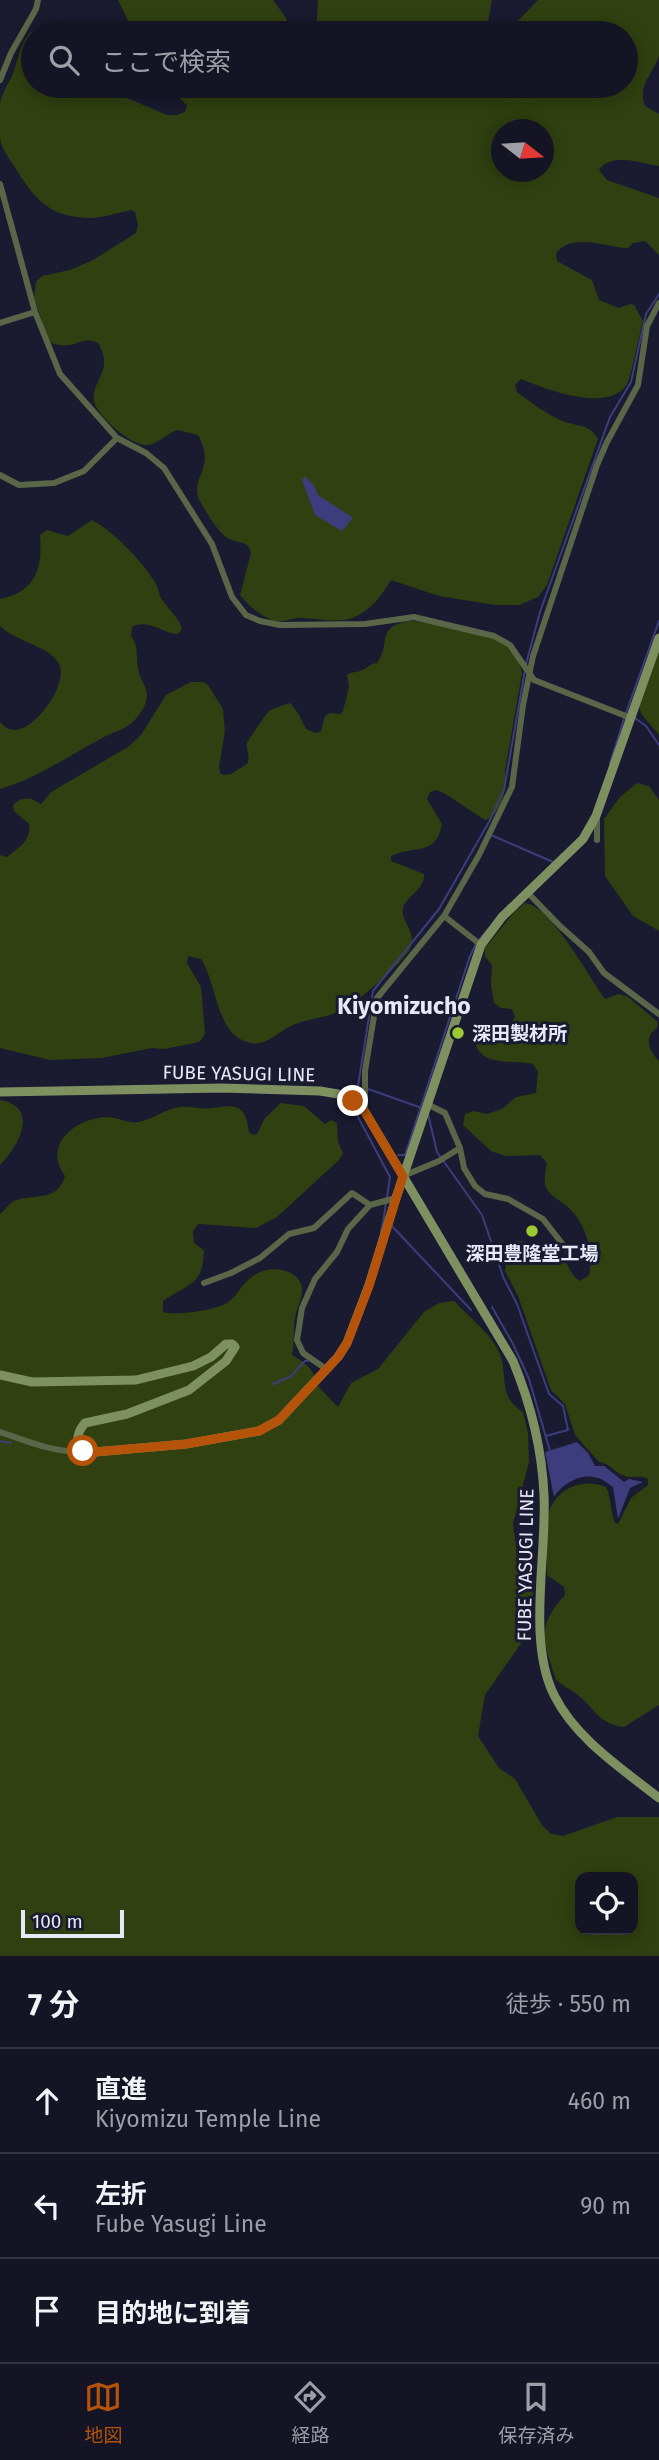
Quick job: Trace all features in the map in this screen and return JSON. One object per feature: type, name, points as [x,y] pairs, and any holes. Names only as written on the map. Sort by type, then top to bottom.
[{"type":"main road","points":[[0,1375],[32,1382],[136,1380],[194,1366],[211,1357],[226,1344],[232,1344],[235,1348],[226,1361],[189,1390],[127,1414],[85,1423],[77,1438],[83,1451],[95,1452],[186,1444],[259,1431],[279,1420],[326,1369],[347,1343],[355,1323],[481,946],[502,918],[583,839],[597,816],[659,638]]},
{"type":"main road","name":"FUBE YASUGI LINE","points":[[0,1092],[222,1088],[320,1091],[338,1094],[353,1101],[365,1112],[513,1361],[525,1391],[536,1436],[544,1494],[541,1640],[548,1681],[563,1711],[583,1736],[659,1798]]},
{"type":"street","points":[[29,21],[38,0]]},
{"type":"street","points":[[0,80],[21,35]]},
{"type":"street","points":[[0,50],[11,53]]},
{"type":"street","points":[[0,184],[35,312],[60,374],[117,438],[146,453],[164,468],[212,544],[232,597],[246,615],[280,625],[365,624],[414,617],[494,636],[510,645],[534,680],[631,718]]},
{"type":"street","points":[[365,1112],[365,1071],[377,998],[444,916],[479,856],[512,787],[533,656],[597,465],[638,385],[647,326],[659,303]]},
{"type":"street","points":[[0,323],[35,312]]},
{"type":"street","points":[[0,475],[19,485],[54,483],[84,471],[117,438]]},
{"type":"street","points":[[597,816],[597,840]]},
{"type":"street","points":[[528,892],[589,952],[604,973],[659,1014]]},
{"type":"street","points":[[444,916],[481,946]]},
{"type":"street","points":[[427,1104],[445,1113],[460,1148],[464,1168],[479,1190],[513,1201],[544,1219],[571,1255]]},
{"type":"street","points":[[403,1176],[439,1161],[460,1148]]},
{"type":"street","points":[[204,1283],[260,1258],[289,1234],[314,1228],[352,1193],[370,1205]]},
{"type":"street","points":[[326,1369],[303,1353],[297,1340],[302,1308],[315,1279],[337,1252],[348,1229],[370,1205],[396,1198]]},
{"type":"street","points":[[0,1432],[58,1449],[83,1451]]},
{"type":"green space","points":[[118,0],[273,0],[287,21],[128,21]]},
{"type":"green space","points":[[318,0],[492,0],[488,21],[317,21]]},
{"type":"green space","points":[[538,0],[659,0],[659,55],[645,85],[643,98],[645,106],[659,114],[659,166],[618,160],[611,161],[599,170],[607,180],[659,198],[659,255],[645,241],[633,243],[628,248],[590,242],[571,243],[556,253],[557,261],[592,280],[599,300],[619,308],[634,305],[643,321],[629,379],[618,393],[592,398],[560,393],[521,379],[515,385],[517,392],[552,416],[588,429],[598,439],[547,585],[538,597],[519,605],[495,605],[439,596],[391,580],[370,607],[352,618],[297,618],[281,622],[270,619],[256,611],[240,595],[251,553],[249,549],[223,534],[198,497],[198,483],[205,455],[198,435],[177,430],[148,445],[133,441],[101,414],[94,401],[104,361],[98,343],[86,341],[65,346],[49,342],[34,298],[36,282],[42,276],[70,270],[93,260],[136,233],[138,225],[135,212],[131,210],[89,218],[53,210],[36,196],[21,177],[2,145],[0,105],[21,48],[21,98],[127,98],[167,115],[185,112],[187,106],[179,98],[638,98],[638,21],[518,21]]},
{"type":"green space","points":[[92,520],[110,532],[137,558],[152,577],[162,599],[182,628],[175,634],[143,624],[132,627],[131,636],[147,697],[141,712],[131,724],[41,772],[0,789],[0,722],[8,729],[14,730],[31,723],[55,694],[61,673],[55,658],[0,626],[0,599],[21,591],[34,577],[40,558],[40,535],[47,530],[68,536]]},
{"type":"green space","points":[[409,621],[462,629],[503,643],[516,656],[522,673],[505,771],[503,800],[496,812],[485,820],[444,793],[436,790],[430,792],[427,799],[442,824],[435,841],[429,846],[391,856],[391,861],[424,874],[422,885],[403,909],[412,943],[398,964],[366,993],[339,1012],[298,1023],[268,1040],[256,1043],[240,1039],[232,1033],[221,1014],[201,959],[188,956],[187,963],[201,987],[205,1034],[200,1041],[102,1058],[50,1060],[0,1048],[0,855],[7,857],[20,847],[29,830],[29,824],[14,811],[13,805],[27,798],[41,804],[51,792],[128,747],[141,735],[166,695],[191,682],[208,685],[223,709],[225,731],[219,767],[223,775],[231,774],[247,764],[247,743],[271,710],[290,703],[306,729],[316,733],[321,731],[325,716],[343,711],[349,687],[347,675],[377,663],[387,632],[391,627]]},
{"type":"green space","points":[[659,647],[659,735],[642,715],[639,707]]},
{"type":"green space","points":[[637,783],[649,786],[659,800],[659,931],[633,916],[605,876],[604,819],[620,797]]},
{"type":"green space","points":[[525,903],[535,907],[558,929],[605,999],[619,994],[628,997],[658,1022],[657,1028],[650,1036],[649,1044],[659,1061],[659,1705],[624,1727],[603,1719],[579,1696],[556,1680],[545,1635],[549,1616],[565,1595],[564,1587],[547,1575],[547,1522],[550,1509],[560,1495],[574,1486],[590,1483],[606,1487],[613,1518],[618,1524],[631,1498],[648,1485],[648,1479],[625,1476],[599,1462],[575,1435],[565,1404],[551,1390],[518,1296],[505,1271],[506,1265],[510,1263],[514,1241],[527,1242],[547,1247],[559,1254],[580,1281],[589,1275],[587,1239],[575,1215],[547,1189],[547,1163],[540,1155],[505,1156],[491,1151],[463,1125],[465,1114],[474,1111],[487,1114],[502,1109],[516,1097],[536,1093],[538,1072],[533,1064],[491,1059],[478,1050],[475,1042],[485,1027],[510,1025],[515,1017],[512,1009],[501,1008],[494,1003],[492,965],[485,957],[485,948],[515,911]]},
{"type":"green space","points":[[0,1100],[20,1110],[23,1119],[14,1148],[0,1165]]},
{"type":"green space","points":[[281,1103],[304,1106],[325,1124],[331,1120],[337,1123],[338,1142],[343,1153],[339,1160],[277,1217],[256,1228],[198,1224],[193,1231],[194,1243],[204,1250],[201,1271],[193,1282],[163,1301],[163,1312],[186,1313],[222,1306],[258,1273],[271,1269],[292,1274],[301,1283],[302,1290],[295,1317],[292,1355],[309,1367],[316,1384],[338,1407],[351,1383],[378,1369],[424,1312],[439,1303],[454,1301],[489,1337],[501,1359],[506,1392],[509,1399],[523,1412],[528,1433],[529,1462],[513,1524],[518,1561],[533,1584],[532,1618],[526,1636],[485,1695],[478,1736],[499,1768],[515,1779],[542,1825],[551,1834],[563,1836],[617,1817],[659,1817],[659,1956],[0,1956],[0,1214],[12,1202],[50,1194],[61,1185],[65,1176],[59,1164],[60,1144],[66,1135],[84,1122],[107,1117],[139,1122],[180,1107],[228,1106],[242,1111],[249,1132],[257,1134],[265,1118]]},
{"type":"shaded area","points":[[305,476],[318,495],[353,518],[342,531],[315,515],[302,480]]},
{"type":"shaded area","points":[[577,1442],[588,1453],[595,1466],[604,1466],[624,1482],[629,1479],[643,1482],[630,1488],[618,1519],[613,1487],[600,1479],[585,1477],[573,1480],[554,1497],[545,1452]]},
{"type":"waterway","points":[[526,664],[540,612],[610,417],[631,382],[646,314],[659,294]]},
{"type":"waterway","points":[[626,713],[659,621]]},
{"type":"waterway","points":[[358,1100],[373,991],[439,909],[489,822],[504,790],[525,670]]},
{"type":"waterway","points":[[635,718],[646,726],[659,745]]},
{"type":"waterway","points":[[610,763],[624,719]]},
{"type":"waterway","points":[[491,835],[553,862]]},
{"type":"waterway","points":[[479,940],[489,928]]},
{"type":"waterway","points":[[398,1155],[405,1155],[476,944]]},
{"type":"waterway","points":[[368,1089],[419,1107]]},
{"type":"waterway","points":[[358,1109],[358,1117],[390,1177],[387,1197]]},
{"type":"waterway","points":[[428,1114],[437,1152],[482,1215],[549,1394],[563,1406],[568,1430],[546,1436]]},
{"type":"waterway","points":[[386,1202],[384,1216],[387,1220]]},
{"type":"waterway","points":[[381,1232],[384,1217]]},
{"type":"waterway","points":[[390,1224],[471,1310]]},
{"type":"waterway","points":[[492,1307],[529,1379],[550,1451]]},
{"type":"waterway","points":[[273,1384],[291,1376],[308,1361]]},
{"type":"waterway","points":[[0,1441],[11,1443]]},
{"type":"place","name":"深田製材所","points":[[458,1033]]},
{"type":"place","name":"深田豊隆堂工場","points":[[532,1231]]},
{"type":"district","name":"Kiyomizucho","points":[[404,1006]]},
{"type":"route","points":[[83,1451],[186,1444],[270,1427],[338,1357],[347,1343],[369,1286],[403,1176],[365,1112],[353,1101]]}]
